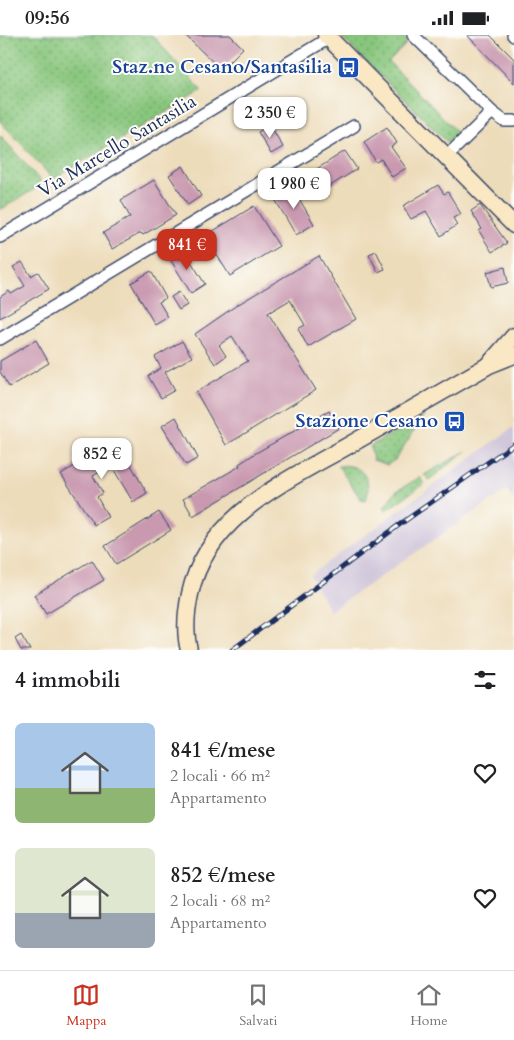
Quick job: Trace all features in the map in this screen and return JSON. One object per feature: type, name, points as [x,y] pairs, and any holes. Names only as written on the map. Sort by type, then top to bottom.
[{"type":"street","points":[[413,35],[492,112],[504,121],[514,121]]},
{"type":"street","points":[[327,36],[514,225]]},
{"type":"street","name":"Via Marcello Santasilia","points":[[0,237],[327,36]]},
{"type":"street","points":[[446,157],[492,112]]},
{"type":"street","points":[[0,339],[354,126]]},
{"type":"street","points":[[488,365],[514,336]]},
{"type":"street","points":[[190,650],[186,622],[194,579],[209,547],[234,518],[271,491],[488,365],[514,355]]},
{"type":"shaded area","points":[[514,427],[514,500],[507,490],[330,611],[310,575]]},
{"type":"green space","points":[[0,35],[152,35],[202,91],[53,179],[0,121]]},
{"type":"green space","points":[[339,35],[365,35],[369,39],[374,35],[401,35],[408,42],[389,62],[457,132],[447,142]]},
{"type":"green space","points":[[0,135],[43,184],[0,210]]},
{"type":"green space","points":[[424,415],[395,460],[387,465],[373,460],[370,446]]},
{"type":"green space","points":[[466,451],[429,480],[424,475]]},
{"type":"green space","points":[[346,465],[359,469],[368,485],[366,500],[361,499],[338,466]]},
{"type":"green space","points":[[420,477],[424,484],[386,510],[384,507],[395,492]]},
{"type":"building","points":[[185,35],[230,35],[243,48],[221,70]]},
{"type":"building","points":[[467,35],[490,35],[514,59],[514,83]]},
{"type":"building","points":[[270,125],[283,147],[271,154],[258,132]]},
{"type":"building","points":[[387,127],[397,143],[391,147],[406,168],[392,177],[381,159],[376,162],[364,142]]},
{"type":"building","points":[[345,151],[357,169],[316,195],[304,177]]},
{"type":"building","points":[[183,166],[201,196],[188,205],[169,175]]},
{"type":"building","points":[[154,180],[176,215],[143,235],[141,233],[112,249],[103,233],[130,217],[121,200]]},
{"type":"building","points":[[291,185],[314,224],[296,235],[273,196]]},
{"type":"building","points":[[438,185],[444,194],[448,192],[461,214],[453,218],[457,225],[441,236],[426,211],[411,219],[403,206]]},
{"type":"building","points":[[480,205],[507,243],[492,252],[479,231],[482,229],[471,211]]},
{"type":"building","points":[[254,206],[279,246],[230,276],[205,236]]},
{"type":"building","points":[[184,250],[205,284],[191,293],[170,259]]},
{"type":"building","points":[[376,251],[385,269],[378,272],[369,254]]},
{"type":"building","points":[[319,256],[356,319],[308,347],[298,329],[305,325],[290,300],[268,313],[316,390],[226,445],[196,392],[248,361],[232,336],[219,345],[226,356],[215,364],[195,334],[237,305]]},
{"type":"building","points":[[22,262],[31,276],[38,272],[49,289],[0,318],[0,297],[9,291],[11,294],[25,286],[13,267]]},
{"type":"building","points":[[505,267],[508,283],[491,287],[487,272]]},
{"type":"building","points":[[151,271],[166,298],[159,302],[168,317],[155,325],[131,283]]},
{"type":"building","points":[[179,292],[187,305],[179,310],[171,297]]},
{"type":"building","points":[[36,340],[49,363],[9,387],[0,372],[0,361]]},
{"type":"building","points":[[182,341],[192,357],[165,372],[175,390],[161,398],[148,376],[161,368],[155,357]]},
{"type":"building","points":[[329,411],[339,428],[193,516],[183,499],[240,466],[239,464],[256,453]]},
{"type":"building","points":[[176,417],[198,458],[186,465],[162,426]]},
{"type":"building","points":[[117,441],[147,493],[133,502],[111,465],[93,476],[103,493],[97,497],[108,517],[94,525],[61,474]]},
{"type":"building","points":[[159,512],[171,530],[116,564],[105,546]]},
{"type":"building","points":[[92,560],[104,580],[46,614],[34,595]]},
{"type":"building","points":[[21,635],[30,650],[21,650],[15,639]]},
{"type":"railway","points":[[232,650],[399,525],[514,444]]},
{"type":"place","name":"Staz.ne Cesano/Santasilia","points":[[348,67]]},
{"type":"place","name":"Stazione Cesano","points":[[454,421]]}]
